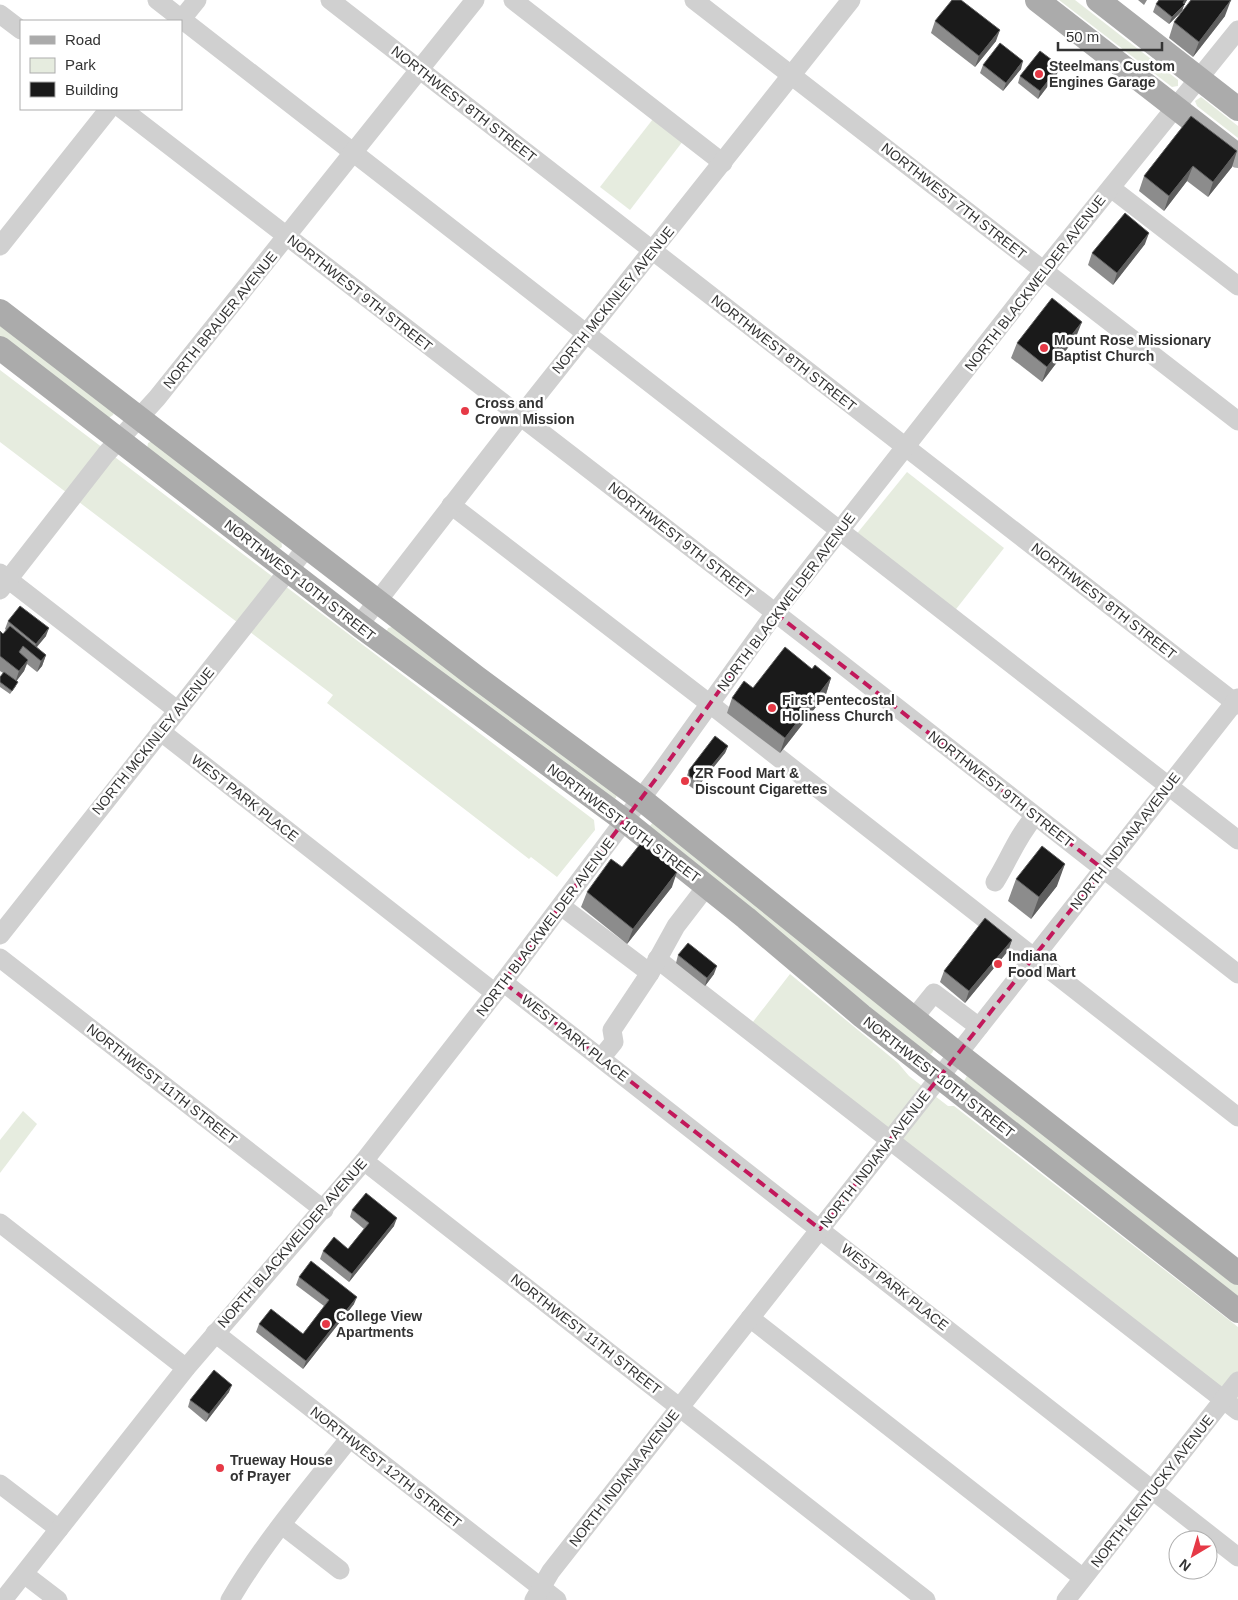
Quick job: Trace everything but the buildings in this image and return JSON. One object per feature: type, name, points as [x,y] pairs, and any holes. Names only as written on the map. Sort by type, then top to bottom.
[{"type":"main road","points":[[1037,0],[1238,156]]},
{"type":"main road","points":[[1098,0],[1238,108]]},
{"type":"main road","name":"NORTHWEST 10TH STREET","points":[[0,311],[376,601],[642,799],[913,1019],[1238,1273]]},
{"type":"main road","name":"NORTHWEST 10TH STREET","points":[[0,348],[359,625],[625,821],[939,1077],[1238,1311]]},
{"type":"street","points":[[157,0],[181,20],[197,0]]},
{"type":"street","name":"NORTHWEST 8TH STREET","points":[[330,0],[905,448],[1237,702]]},
{"type":"street","name":"NORTH BRAUER AVENUE","points":[[3,581],[287,237],[475,0]]},
{"type":"street","points":[[513,0],[723,163]]},
{"type":"street","name":"NORTHWEST 7TH STREET","points":[[694,0],[1238,421]]},
{"type":"street","name":"NORTH MCKINLEY AVENUE","points":[[359,625],[520,417],[851,0]]},
{"type":"street","points":[[0,14],[20,29]]},
{"type":"street","points":[[182,21],[587,333],[1238,840]]},
{"type":"street","name":"NORTH BLACKWELDER AVENUE","points":[[3,1600],[186,1368],[324,1210],[364,1161],[499,988],[642,799],[775,613],[839,530],[1044,270],[1238,30]]},
{"type":"street","points":[[0,246],[109,110]]},
{"type":"street","name":"NORTHWEST 9TH STREET","points":[[123,110],[775,613],[1238,974]]},
{"type":"street","points":[[1111,188],[1238,286]]},
{"type":"street","points":[[451,505],[710,704],[1238,1118]]},
{"type":"street","name":"NORTH MCKINLEY AVENUE","points":[[0,934],[307,547]]},
{"type":"street","points":[[3,581],[177,710]]},
{"type":"street","name":"NORTH INDIANA AVENUE","points":[[537,1594],[551,1571],[679,1407],[1237,702]]},
{"type":"street","name":"WEST PARK PLACE","points":[[160,732],[499,988],[601,1058],[1238,1557]]},
{"type":"street","points":[[994,882],[1020,834],[1035,816]]},
{"type":"street","points":[[601,1058],[614,1042],[612,1030],[676,926],[706,886]]},
{"type":"street","points":[[561,906],[653,966],[891,1139],[1231,1405]]},
{"type":"street","name":"NORTHWEST 11TH STREET","points":[[0,958],[324,1210]]},
{"type":"street","points":[[913,1019],[934,992],[979,1027]]},
{"type":"street","name":"NORTHWEST 11TH STREET","points":[[364,1161],[926,1600]]},
{"type":"street","points":[[0,1223],[186,1368]]},
{"type":"street","points":[[750,1318],[1083,1578]]},
{"type":"street","name":"NORTHWEST 12TH STREET","points":[[215,1333],[350,1439],[537,1594],[557,1600]]},
{"type":"street","name":"NORTH KENTUCKY AVENUE","points":[[1066,1600],[1152,1490],[1231,1405],[1238,1382]]},
{"type":"street","points":[[230,1600],[246,1574],[282,1525],[350,1439]]},
{"type":"street","points":[[0,1484],[59,1529]]},
{"type":"street","points":[[282,1525],[340,1570]]},
{"type":"street","points":[[24,1574],[58,1600]]},
{"type":"highlighted area","points":[[775,613],[1103,869],[820,1229],[503,982],[658,776]]},
{"type":"green space","points":[[1059,0],[1075,0],[1178,80],[1178,86],[1172,87]]},
{"type":"green space","points":[[1201,97],[1238,126],[1238,138],[1197,106],[1195,101]]},
{"type":"green space","points":[[653,119],[683,141],[630,210],[600,187]]},
{"type":"green space","points":[[0,322],[114,412],[113,415],[107,419],[0,337]]},
{"type":"green space","points":[[0,370],[594,820],[595,830],[557,877],[531,857],[529,859],[327,703],[333,695],[0,442]]},
{"type":"green space","points":[[152,441],[281,539],[282,547],[279,549],[147,449],[148,443]]},
{"type":"green space","points":[[907,472],[1004,548],[953,613],[855,536]]},
{"type":"green space","points":[[392,627],[617,794],[616,798],[613,800],[386,633],[388,628]]},
{"type":"green space","points":[[654,821],[934,1049],[932,1053],[929,1055],[649,827]]},
{"type":"green space","points":[[790,974],[898,1063],[909,1076],[948,1106],[954,1106],[1238,1327],[1238,1407],[749,1027]]},
{"type":"green space","points":[[967,1076],[1238,1284],[1238,1299],[964,1081]]},
{"type":"green space","points":[[23,1111],[37,1124],[0,1173],[0,1140]]},
{"type":"place","name":"Steelmans Custom Engines Garage","points":[[1039,74]]},
{"type":"place","name":"Mount Rose Missionary Baptist Church","points":[[1044,348]]},
{"type":"place","name":"Cross and Crown Mission","points":[[465,411]]},
{"type":"place","name":"First Pentecostal Holiness Church","points":[[772,708]]},
{"type":"place","name":"ZR Food Mart & Discount Cigarettes","points":[[685,781]]},
{"type":"place","name":"Indiana Food Mart","points":[[998,964]]},
{"type":"place","name":"College View Apartments","points":[[326,1324]]},
{"type":"place","name":"Trueway House of Prayer","points":[[220,1468]]}]
